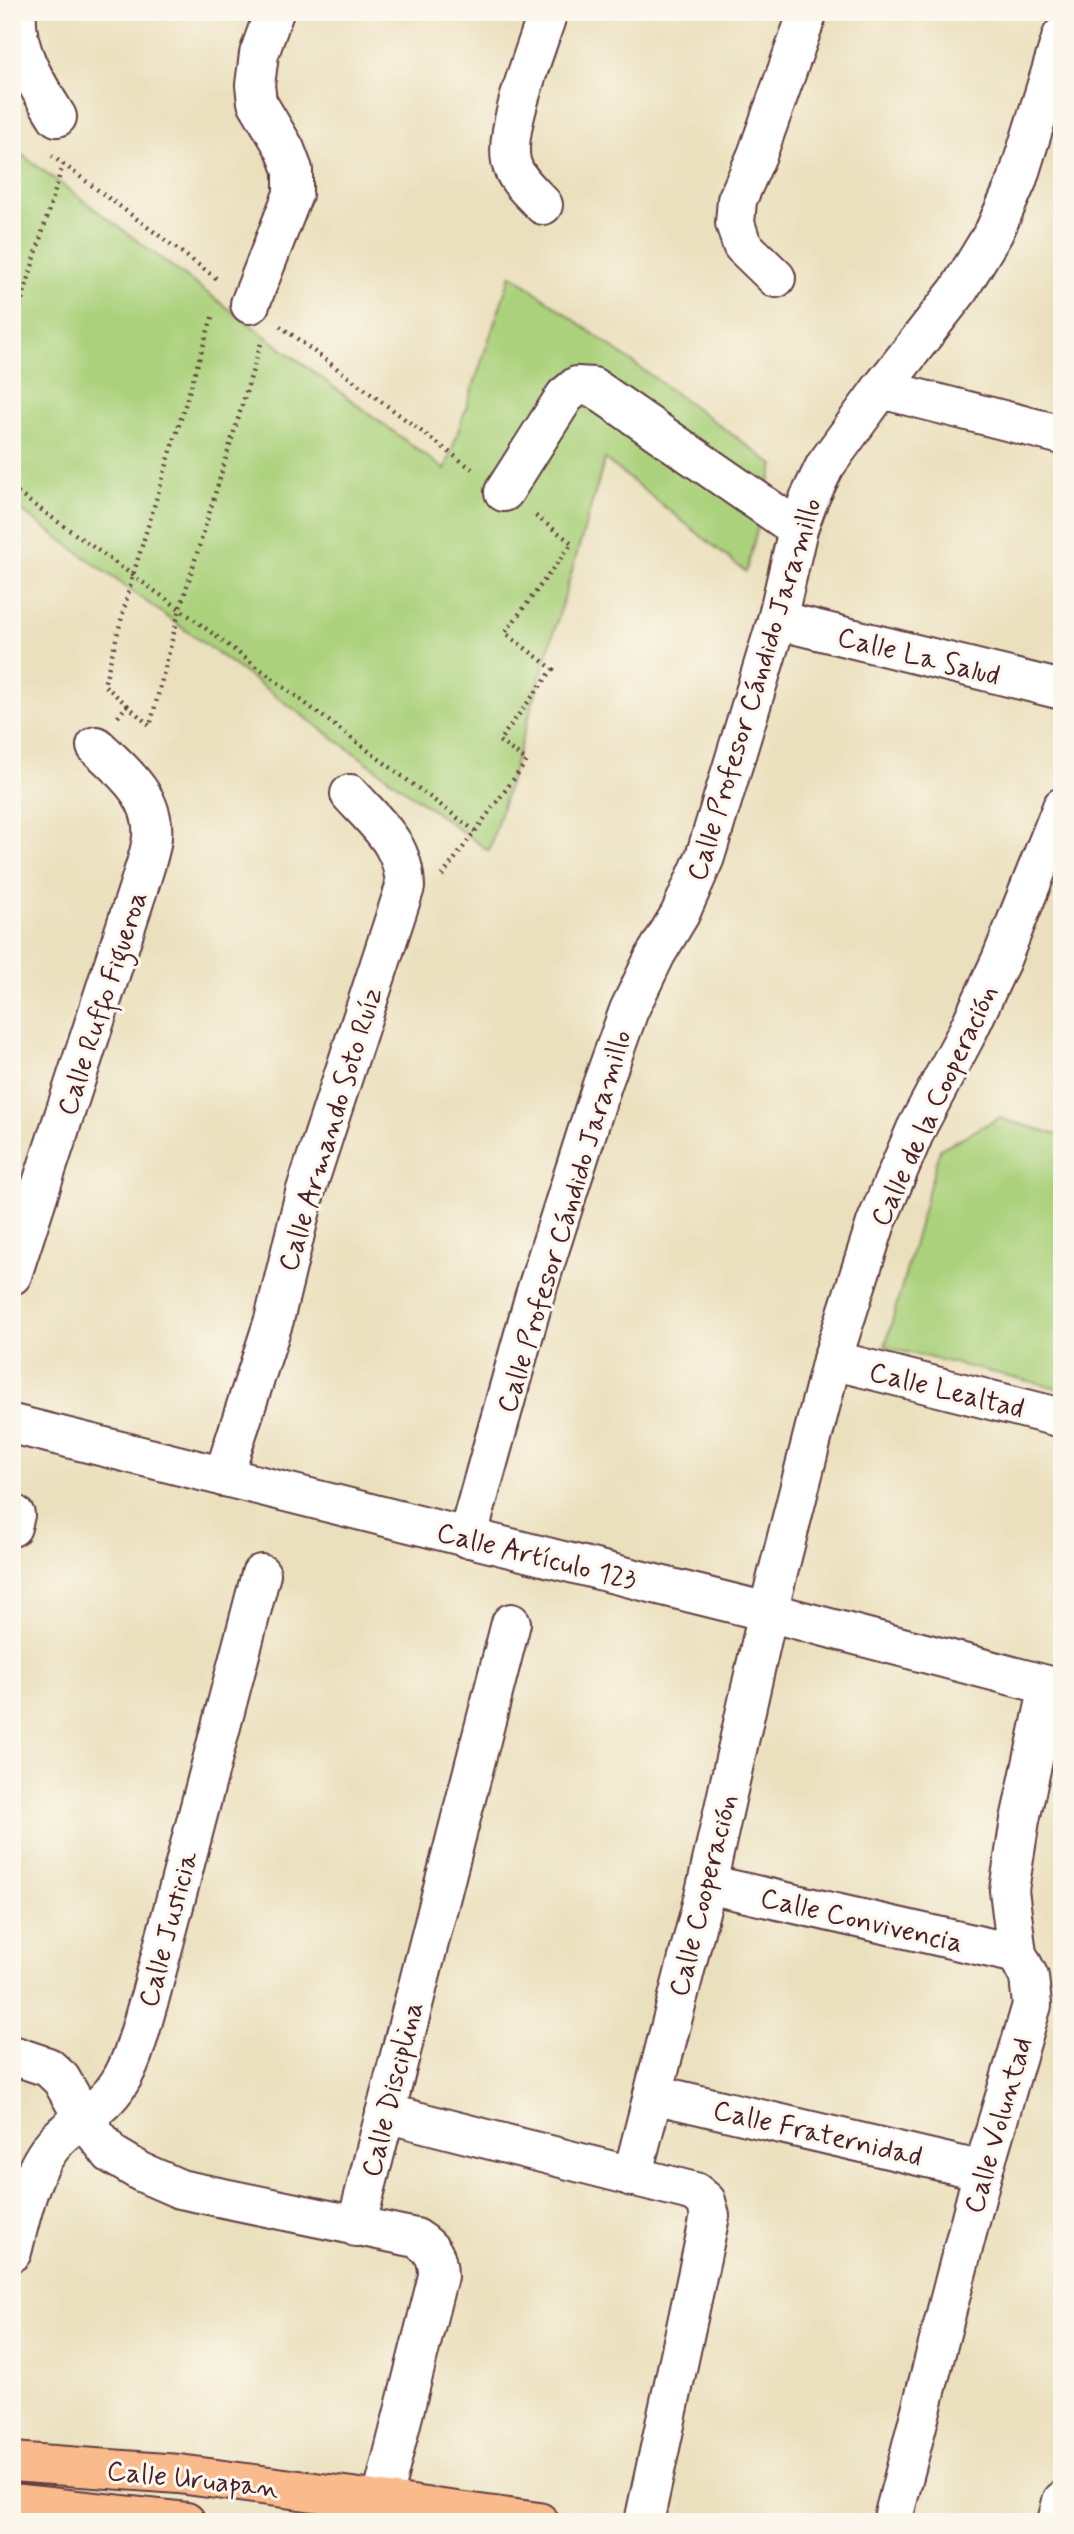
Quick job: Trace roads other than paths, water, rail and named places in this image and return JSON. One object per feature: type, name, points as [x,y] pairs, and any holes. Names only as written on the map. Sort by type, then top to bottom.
[{"type":"main road","name":"Calle Uruapan","points":[[12,2462],[179,2474],[539,2522]]},
{"type":"main road","name":"Calle Uruapan","points":[[12,2503],[186,2522]]},
{"type":"street","points":[[17,12],[23,52],[51,134]]},
{"type":"street","points":[[244,310],[293,194],[293,170],[285,149],[257,102],[255,85],[259,54],[274,12]]},
{"type":"street","points":[[543,205],[522,184],[511,163],[509,137],[548,12]]},
{"type":"street","points":[[776,278],[742,245],[735,223],[737,200],[757,155],[808,12]]},
{"type":"street","name":"Calle Profesor Cándido Jaramillo","points":[[467,1538],[534,1298],[602,1086],[629,1010],[656,954],[680,914],[705,857],[777,620],[798,529],[825,466],[958,291],[1000,220],[1017,181],[1062,36]]},
{"type":"street","points":[[504,492],[565,396],[577,386],[593,387],[798,529]]},
{"type":"street","points":[[881,389],[1062,435]]},
{"type":"street","name":"Calle La Salud","points":[[777,620],[1062,690]]},
{"type":"street","name":"Calle Ruffo Figueroa","points":[[12,1275],[141,880],[152,836],[151,812],[139,789],[96,746]]},
{"type":"street","name":"Calle Armando Soto Ruíz","points":[[223,1477],[274,1320],[305,1193],[405,887],[400,855],[383,830],[350,794]]},
{"type":"street","name":"Calle de la Cooperación","points":[[768,1612],[832,1360],[876,1223],[916,1129],[966,1035],[1001,960],[1062,807]]},
{"type":"street","name":"Calle Lealtad","points":[[832,1360],[1062,1418]]},
{"type":"street","name":"Calle Artículo 123","points":[[12,1424],[768,1612],[1056,1687]]},
{"type":"street","name":"Calle Justicia","points":[[12,2252],[35,2175],[60,2137],[104,2104],[120,2082],[132,2055],[150,1997],[261,1574]]},
{"type":"street","name":"Calle Cooperación","points":[[632,2177],[707,1884],[768,1612]]},
{"type":"street","name":"Calle Disciplina","points":[[356,2227],[511,1623]]},
{"type":"street","name":"Calle Voluntad","points":[[892,2522],[983,2171],[1032,2005],[1029,1978],[1017,1954],[1009,1890],[1013,1860],[1056,1687]]},
{"type":"street","name":"Calle Convivencia","points":[[707,1884],[1017,1954]]},
{"type":"street","points":[[12,2055],[48,2067],[61,2079],[84,2119],[111,2154],[141,2172],[180,2189],[416,2238],[435,2254],[438,2276],[382,2500]]},
{"type":"street","name":"Calle Fraternidad","points":[[653,2094],[983,2171]]},
{"type":"street","points":[[385,2113],[695,2192],[706,2201],[710,2216],[644,2522]]},
{"type":"street","points":[[1056,2522],[1062,2501]]}]
